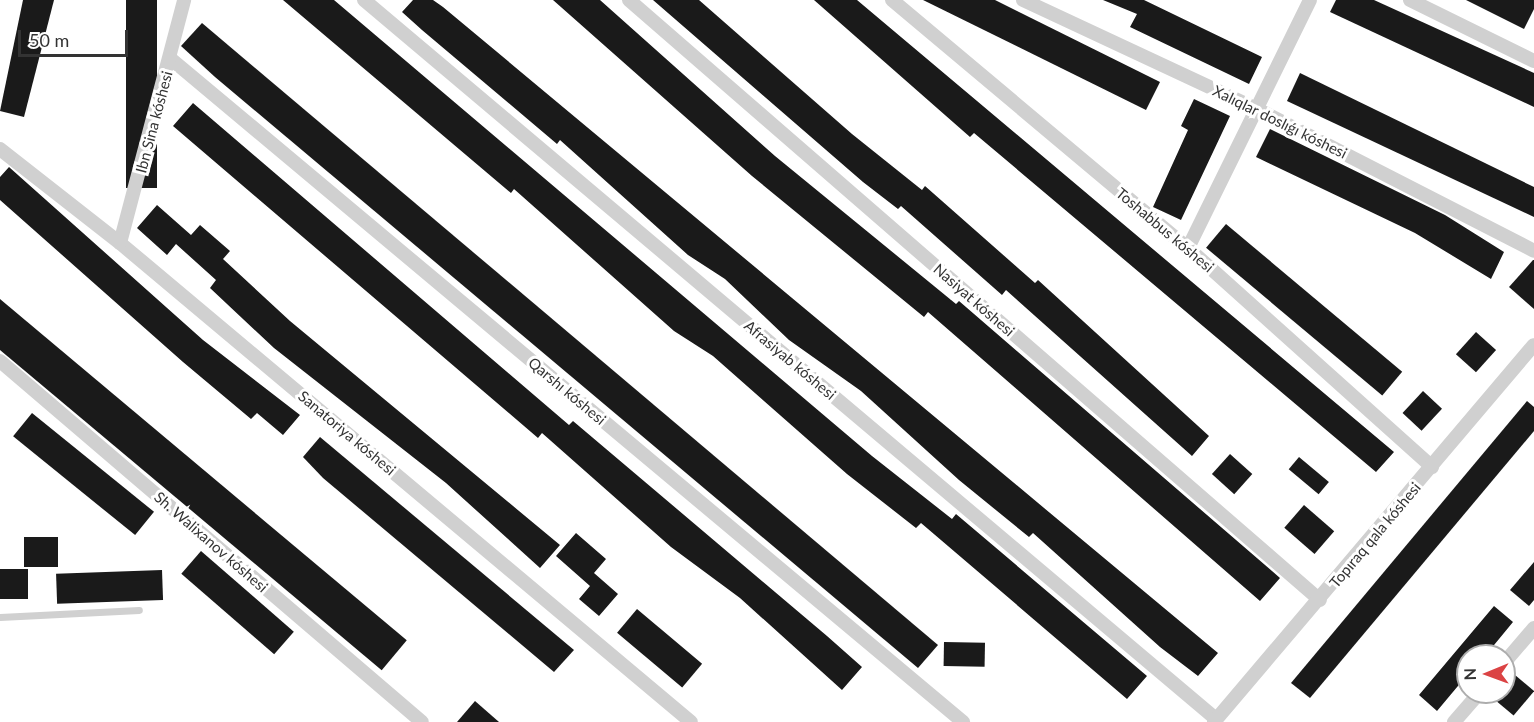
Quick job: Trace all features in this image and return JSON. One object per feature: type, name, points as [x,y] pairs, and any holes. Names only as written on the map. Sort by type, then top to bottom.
[{"type":"street","name":"Ibn Sina kóshesi","points":[[120,243],[171,59],[184,0]]},
{"type":"street","name":"Afrasiyab kóshesi","points":[[364,0],[1215,721]]},
{"type":"street","name":"Nasiyat kóshesi","points":[[629,0],[1320,600]]},
{"type":"street","name":"Toshabbus kóshesi","points":[[892,0],[1188,249],[1432,467]]},
{"type":"street","name":"Xalıqlar doslıǵı kóshesi","points":[[1023,0],[1257,109],[1534,251]]},
{"type":"street","points":[[1188,249],[1310,0]]},
{"type":"street","points":[[1410,0],[1534,60]]},
{"type":"street","name":"Qarshı kóshesi","points":[[171,59],[963,722]]},
{"type":"street","name":"Sanatoriya kóshesi","points":[[0,149],[120,243],[691,722]]},
{"type":"street","name":"Topıraq qala kóshesi","points":[[1215,721],[1534,345]]},
{"type":"street","name":"Sh. Walixanov kóshesi","points":[[0,361],[422,722]]},
{"type":"street","points":[[1516,649],[1534,628]]},
{"type":"street","points":[[1454,722],[1470,704]]},
{"type":"lane","points":[[0,617],[139,610]]},
{"type":"building","points":[[23,0],[54,0],[24,117],[0,111]]},
{"type":"building","points":[[126,0],[157,0],[157,188],[126,188]]},
{"type":"building","points":[[283,0],[334,0],[872,456],[952,519],[956,514],[1147,676],[1127,699],[921,523],[916,528],[847,474],[713,356],[674,331],[514,189],[511,193]]},
{"type":"building","points":[[413,0],[433,0],[443,7],[1218,653],[1198,676],[1160,647],[1033,533],[1029,537],[959,480],[861,391],[789,340],[725,279],[688,255],[560,140],[557,144],[422,30],[402,12]]},
{"type":"building","points":[[553,0],[600,0],[775,156],[956,304],[959,301],[1280,578],[1260,601],[928,312],[924,317],[752,176]]},
{"type":"building","points":[[653,0],[699,0],[852,134],[922,190],[925,186],[1035,283],[1038,280],[1209,436],[1192,456],[1006,290],[1002,295],[901,206],[898,209],[863,182]]},
{"type":"building","points":[[814,0],[857,0],[1394,452],[1376,472],[974,133],[970,137]]},
{"type":"building","points":[[923,0],[995,0],[1160,82],[1146,110]]},
{"type":"building","points":[[1103,0],[1144,0],[1262,57],[1249,84],[1130,27],[1137,14]]},
{"type":"building","points":[[1336,0],[1374,0],[1534,73],[1534,107],[1330,12]]},
{"type":"building","points":[[1466,0],[1534,0],[1534,9],[1524,29]]},
{"type":"building","points":[[202,23],[938,645],[918,668],[215,77],[181,46]]},
{"type":"building","points":[[1300,73],[1534,187],[1534,217],[1287,101]]},
{"type":"building","points":[[1194,99],[1230,116],[1181,220],[1153,207],[1188,130],[1181,126]]},
{"type":"building","points":[[193,103],[569,425],[573,421],[862,667],[842,690],[740,598],[671,547],[542,433],[538,438],[173,126]]},
{"type":"building","points":[[1270,129],[1445,215],[1504,252],[1491,279],[1415,233],[1256,157]]},
{"type":"building","points":[[9,167],[203,340],[300,415],[283,435],[257,413],[251,419],[0,200],[0,177]]},
{"type":"building","points":[[157,205],[191,235],[200,225],[230,251],[223,259],[290,321],[560,545],[540,568],[446,483],[274,348],[210,288],[216,280],[176,244],[167,255],[137,228]]},
{"type":"building","points":[[1226,224],[1402,372],[1382,396],[1206,248]]},
{"type":"building","points":[[1534,260],[1534,309],[1509,287]]},
{"type":"building","points":[[0,299],[407,640],[382,670],[0,350]]},
{"type":"building","points":[[1476,332],[1496,350],[1476,372],[1456,354]]},
{"type":"building","points":[[1423,391],[1442,409],[1422,431],[1403,413]]},
{"type":"building","points":[[1527,401],[1534,407],[1534,431],[1310,698],[1291,683]]},
{"type":"building","points":[[32,413],[154,512],[135,535],[13,436]]},
{"type":"building","points":[[320,437],[574,650],[554,672],[323,478],[303,457]]},
{"type":"building","points":[[1230,454],[1252,474],[1234,494],[1212,474]]},
{"type":"building","points":[[1299,457],[1329,482],[1319,494],[1289,469]]},
{"type":"building","points":[[1304,505],[1334,531],[1315,554],[1284,528]]},
{"type":"building","points":[[576,533],[606,559],[594,573],[618,594],[599,616],[579,599],[590,586],[556,556]]},
{"type":"building","points":[[24,537],[58,537],[58,567],[24,567]]},
{"type":"building","points":[[201,551],[294,632],[274,654],[181,574]]},
{"type":"building","points":[[1534,562],[1534,600],[1529,606],[1510,590]]},
{"type":"building","points":[[0,569],[28,569],[28,599],[0,599]]},
{"type":"building","points":[[162,570],[163,600],[57,604],[56,574]]},
{"type":"building","points":[[1494,606],[1513,622],[1495,644],[1462,644]]},
{"type":"building","points":[[637,609],[702,664],[682,687],[617,633]]},
{"type":"building","points":[[944,642],[985,643],[985,667],[944,666]]},
{"type":"building","points":[[1456,651],[1456,688],[1437,711],[1419,695]]},
{"type":"building","points":[[1516,676],[1534,691],[1514,716],[1500,704],[1516,704]]},
{"type":"building","points":[[475,701],[499,722],[457,722]]}]
